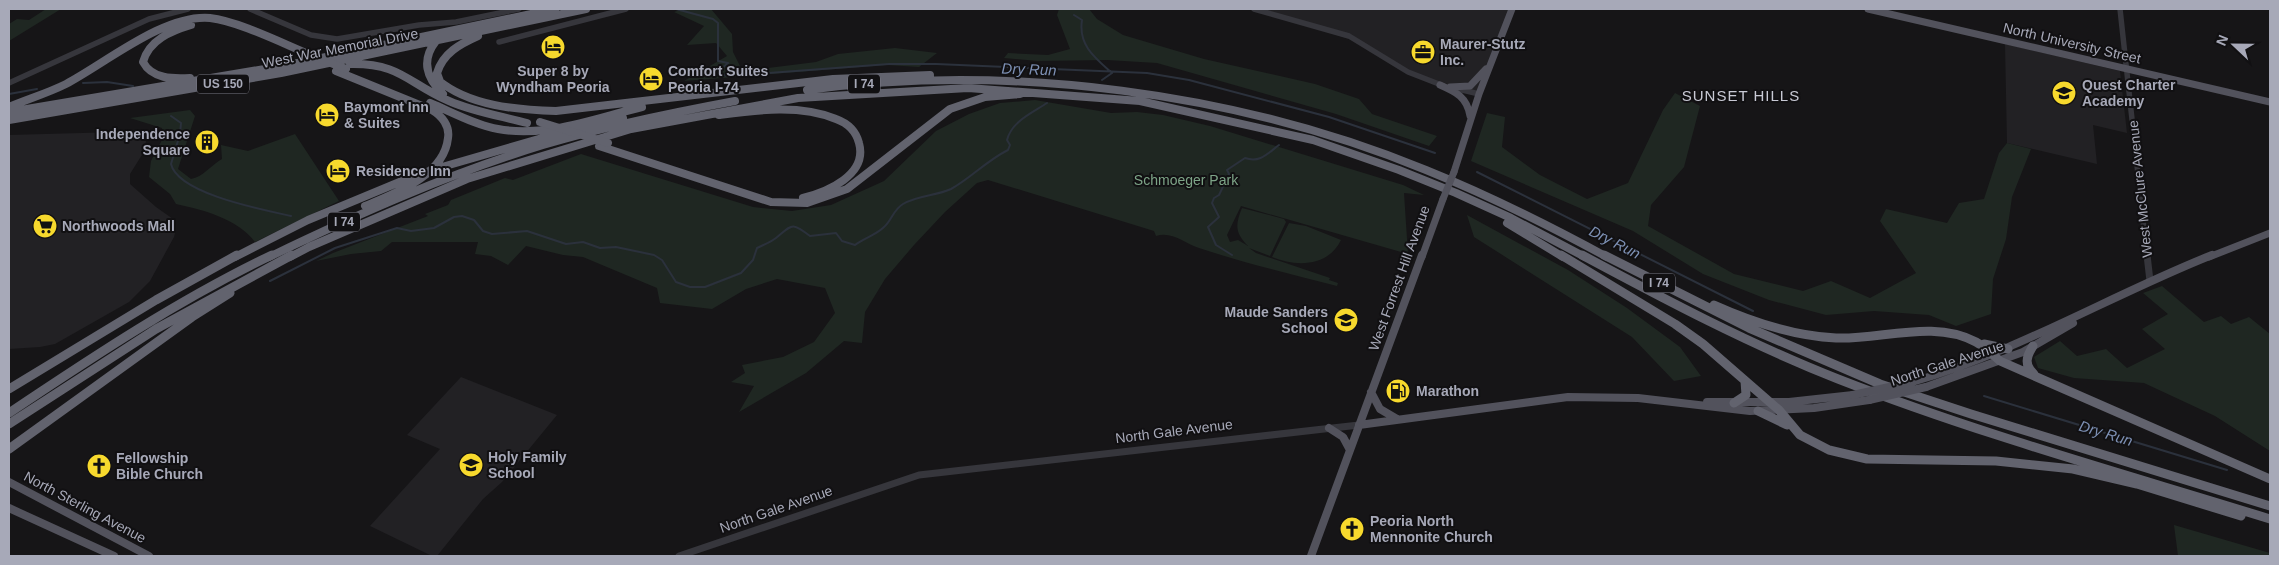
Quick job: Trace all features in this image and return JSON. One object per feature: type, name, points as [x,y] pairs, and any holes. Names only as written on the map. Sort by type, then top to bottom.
[{"type":"highway","name":"West War Memorial Drive","points":[[9,112],[230,75],[555,9]]},
{"type":"highway","name":"West War Memorial Drive","points":[[9,120],[176,93],[506,27],[586,9]]},
{"type":"highway","points":[[9,107],[65,84],[155,31],[190,20],[209,18],[225,21],[483,125],[518,132],[547,129],[658,104],[820,80]]},
{"type":"highway","points":[[62,377],[193,294],[290,242],[406,187],[436,165],[449,140],[447,125],[441,116],[428,108],[224,26],[206,23],[186,26],[165,35],[150,47],[143,59],[148,71],[168,77],[186,79],[230,75]]},
{"type":"highway","points":[[506,27],[470,39],[451,51],[439,65],[437,72],[438,80],[444,88],[456,95],[533,124]]},
{"type":"highway","points":[[466,28],[446,34],[436,41],[428,52],[426,66],[428,78],[437,90],[456,101],[767,200],[799,204],[824,199],[842,192],[942,114],[962,104],[985,97],[1035,94],[1084,97],[1217,115]]},
{"type":"highway","points":[[314,66],[358,63],[386,66],[399,71],[450,102],[608,143],[771,196],[789,198],[812,196],[836,186],[855,168],[861,151],[857,134],[845,123],[829,116],[804,111],[758,110],[637,127]]},
{"type":"highway","points":[[438,80],[448,89],[490,102],[516,108],[552,111],[820,80],[913,75],[1000,78],[1018,81]]},
{"type":"highway","name":"I 74","points":[[9,413],[62,377],[138,330],[225,280],[312,236],[381,205],[543,146],[635,121],[712,104],[827,88],[877,83],[1018,81],[1144,94],[1229,108],[1359,145],[1418,166],[1488,196],[1742,326],[1840,368],[1945,405],[2270,506]]},
{"type":"highway","name":"I 74","points":[[9,424],[104,360],[196,305],[314,244],[411,201],[529,158],[637,127],[730,108],[792,98],[862,91],[927,88],[1057,91],[1152,102],[1217,115],[1316,141],[1430,181],[1530,228],[1721,329],[1835,378],[1956,421],[2270,519]]},
{"type":"highway","points":[[9,389],[132,314],[211,270],[328,212],[414,176],[610,121],[693,105],[712,104]]},
{"type":"highway","points":[[1430,181],[1550,247],[1657,312],[1703,344],[1779,410],[1790,427]]},
{"type":"highway","points":[[1488,196],[1542,220],[1728,312],[1760,323],[1788,331],[1830,337],[1861,338],[1935,332],[1957,335],[1988,346],[2008,349]]},
{"type":"highway","points":[[9,449],[222,298],[270,270],[411,201]]},
{"type":"highway","points":[[1973,340],[1987,348],[1997,358],[2038,378],[2270,480]]},
{"type":"highway","points":[[2033,346],[2026,358],[2026,364],[2038,378]]},
{"type":"highway","points":[[1734,403],[1746,395],[1745,381]]},
{"type":"highway","points":[[1758,411],[1790,427],[1818,445],[1849,456],[2023,462],[2075,469],[2270,525]]},
{"type":"main road","name":"West Forrest Hill Avenue","points":[[1310,556],[1454,172],[1479,94],[1512,9]]},
{"type":"main road","name":"North University Street","points":[[1868,9],[2270,102]]},
{"type":"main road","points":[[1443,86],[1470,86],[1492,62]]},
{"type":"main road","points":[[1443,86],[1458,93],[1468,102],[1469,126]]},
{"type":"main road","name":"North Gale Avenue","points":[[1685,402],[1719,408],[1758,411],[1779,410],[1825,407],[1869,400],[1926,387],[1997,358],[2008,349],[2150,281],[2270,233]]},
{"type":"main road","name":"North Gale Avenue","points":[[1359,425],[1568,397],[1606,397],[1685,402],[1770,403],[1854,395],[1950,372],[2033,346],[2113,299]]},
{"type":"main road","points":[[1371,392],[1376,406],[1383,413],[1397,419]]},
{"type":"main road","points":[[1329,428],[1343,437],[1350,450]]},
{"type":"main road","name":"North Sterling Avenue","points":[[9,482],[149,556]]},
{"type":"main road","points":[[9,508],[114,556]]},
{"type":"street","points":[[9,83],[147,20],[169,12],[188,9]]},
{"type":"street","points":[[250,9],[311,35],[337,39],[420,25],[458,22],[519,9]]},
{"type":"street","points":[[499,42],[626,9]]},
{"type":"street","points":[[1254,9],[1349,36],[1365,44],[1408,72],[1443,86],[1479,94]]},
{"type":"street","name":"West McClure Avenue","points":[[2120,9],[2150,281]]},
{"type":"street","name":"North Gale Avenue","points":[[678,556],[919,475],[1359,425]]},
{"type":"shaded area","points":[[1254,9],[1512,9],[1479,94],[1408,72],[1365,44]]},
{"type":"shaded area","name":"Quest Charter Academy","points":[[2005,44],[2120,71],[2127,133],[2093,125],[2097,164],[2007,143]]},
{"type":"shaded area","name":"Northwoods Mall","points":[[136,133],[146,140],[145,150],[130,174],[130,184],[173,219],[176,229],[174,237],[150,281],[129,302],[55,344],[9,349],[9,135]]},
{"type":"shaded area","name":"Holy Family School","points":[[461,377],[557,415],[502,482],[483,499],[437,556],[432,556],[370,526],[440,449],[407,435]]},
{"type":"green space","points":[[46,9],[61,9],[9,41],[9,24],[17,19],[29,20]]},
{"type":"green space","points":[[683,9],[711,9],[732,34],[733,52],[741,68],[760,69],[816,62],[838,54],[895,48],[937,53],[919,67],[887,65],[684,81],[727,56],[716,43],[687,45],[704,26],[674,12]]},
{"type":"green space","points":[[1059,9],[1089,9],[1097,19],[1123,35],[1204,59],[1315,84],[1359,99],[1372,114],[1437,136],[1429,146],[1336,114],[1157,63],[1107,60],[1038,61],[1004,58],[1008,53],[1048,55],[1070,49],[1057,15]]},
{"type":"green space","points":[[1675,93],[1700,106],[1684,167],[1651,205],[1648,226],[1734,274],[1803,291],[1831,281],[1870,298],[1916,273],[1880,221],[1886,209],[1947,223],[1959,203],[1984,199],[1999,153],[2007,143],[2031,149],[2012,197],[2006,239],[1993,279],[1991,314],[1956,326],[1929,315],[1874,311],[1826,315],[1769,300],[1703,274],[1633,231],[1471,161],[1487,113],[1505,117],[1502,147],[1540,175],[1587,199],[1628,183],[1663,110]]},
{"type":"green space","name":"Schmoeger Park","points":[[1035,100],[1111,113],[1137,112],[1163,115],[1210,126],[1403,185],[1424,195],[1404,193],[1408,254],[1241,206],[1227,235],[1230,242],[1238,240],[1248,246],[1239,233],[1237,224],[1242,208],[1284,219],[1286,222],[1270,256],[1249,248],[1256,253],[1330,278],[1329,280],[1338,283],[1337,286],[1216,253],[1194,246],[1173,236],[1156,236],[1154,231],[988,180],[977,183],[945,212],[885,279],[865,312],[862,343],[844,341],[806,373],[739,412],[754,386],[731,382],[745,373],[742,365],[783,357],[814,342],[835,313],[825,288],[777,279],[746,289],[712,309],[660,303],[657,288],[583,257],[563,255],[526,246],[508,265],[491,256],[475,254],[478,242],[392,242],[381,251],[351,254],[316,261],[428,216],[425,214],[448,205],[451,200],[505,178],[513,180],[581,154],[753,207],[792,211],[831,205],[884,181],[936,131],[969,114],[1000,103]]},
{"type":"green space","points":[[190,110],[195,116],[178,169],[191,179],[199,176],[222,159],[221,145],[248,151],[295,134],[339,201],[255,242],[248,234],[230,221],[198,209],[176,204],[170,194],[149,177],[151,161],[163,138],[162,128],[130,118]]},
{"type":"green space","points":[[1467,215],[1568,270],[1627,308],[1680,347],[1701,376],[1674,381],[1632,337],[1474,237]]},
{"type":"green space","points":[[1289,223],[1306,226],[1341,240],[1335,249],[1320,260],[1301,263],[1272,257]]},
{"type":"green space","points":[[2162,286],[2204,322],[2221,316],[2231,324],[2249,317],[2270,334],[2270,451],[2215,416],[2144,383],[2074,378],[2038,368],[2034,357],[2060,341],[2077,356],[2106,349],[2127,368],[2165,349],[2142,329],[2168,314],[2143,293]]},
{"type":"green space","points":[[2174,525],[2270,553],[2270,556],[2178,556]]},
{"type":"waterway","name":"Dry Run","points":[[676,9],[713,19],[718,23],[718,61],[728,63],[718,72],[727,76],[889,64],[936,64],[1110,71]]},
{"type":"waterway","points":[[1074,15],[1082,20],[1081,29],[1085,44],[1094,56],[1110,71]]},
{"type":"waterway","name":"Dry Run","points":[[1102,80],[1112,73],[1110,71]]},
{"type":"waterway","name":"Dry Run","points":[[1110,71],[1147,73],[1189,80],[1329,117],[1435,153]]},
{"type":"waterway","points":[[83,83],[107,82],[133,86]]},
{"type":"waterway","points":[[9,94],[37,89]]},
{"type":"waterway","points":[[270,281],[335,248],[397,228],[411,231],[434,228],[454,217],[462,216],[474,220],[483,231],[492,234],[527,231],[566,244],[583,242],[600,248],[616,247],[654,255],[662,260],[676,282],[690,287],[705,287],[741,273],[753,260],[757,248],[792,227],[799,228],[810,236],[836,233],[842,241],[855,245],[881,230],[903,204],[951,189],[1008,150],[1010,145],[1007,140],[1013,128],[1023,118],[1047,103]]},
{"type":"waterway","points":[[171,116],[181,123],[180,134],[171,164],[177,175],[189,184],[223,199],[291,216]]},
{"type":"waterway","points":[[1232,255],[1216,245],[1208,227],[1219,217],[1212,203],[1214,198],[1219,195],[1229,174],[1227,170],[1245,158],[1255,159],[1263,157],[1279,145]]},
{"type":"waterway","name":"Dry Run","points":[[1477,172],[1753,311]]},
{"type":"waterway","name":"Dry Run","points":[[1984,396],[2227,470]]},
{"type":"place","name":"Super 8 by Wyndham Peoria","points":[[553,47]]},
{"type":"place","name":"Maurer-Stutz Inc.","points":[[1423,52]]},
{"type":"place","name":"Comfort Suites Peoria I-74","points":[[651,79]]},
{"type":"place","name":"Quest Charter Academy","points":[[2064,93]]},
{"type":"place","name":"Baymont Inn & Suites","points":[[327,115]]},
{"type":"place","name":"Independence Square","points":[[207,142]]},
{"type":"place","name":"Residence Inn","points":[[338,171]]},
{"type":"place","name":"Northwoods Mall","points":[[45,226]]},
{"type":"place","name":"Maude Sanders School","points":[[1346,320]]},
{"type":"place","name":"Marathon","points":[[1398,391]]},
{"type":"place","name":"Holy Family School","points":[[471,465]]},
{"type":"place","name":"Fellowship Bible Church","points":[[99,466]]},
{"type":"place","name":"Peoria North Mennonite Church","points":[[1352,529]]},
{"type":"district","name":"SUNSET HILLS","points":[[1741,95]]}]
